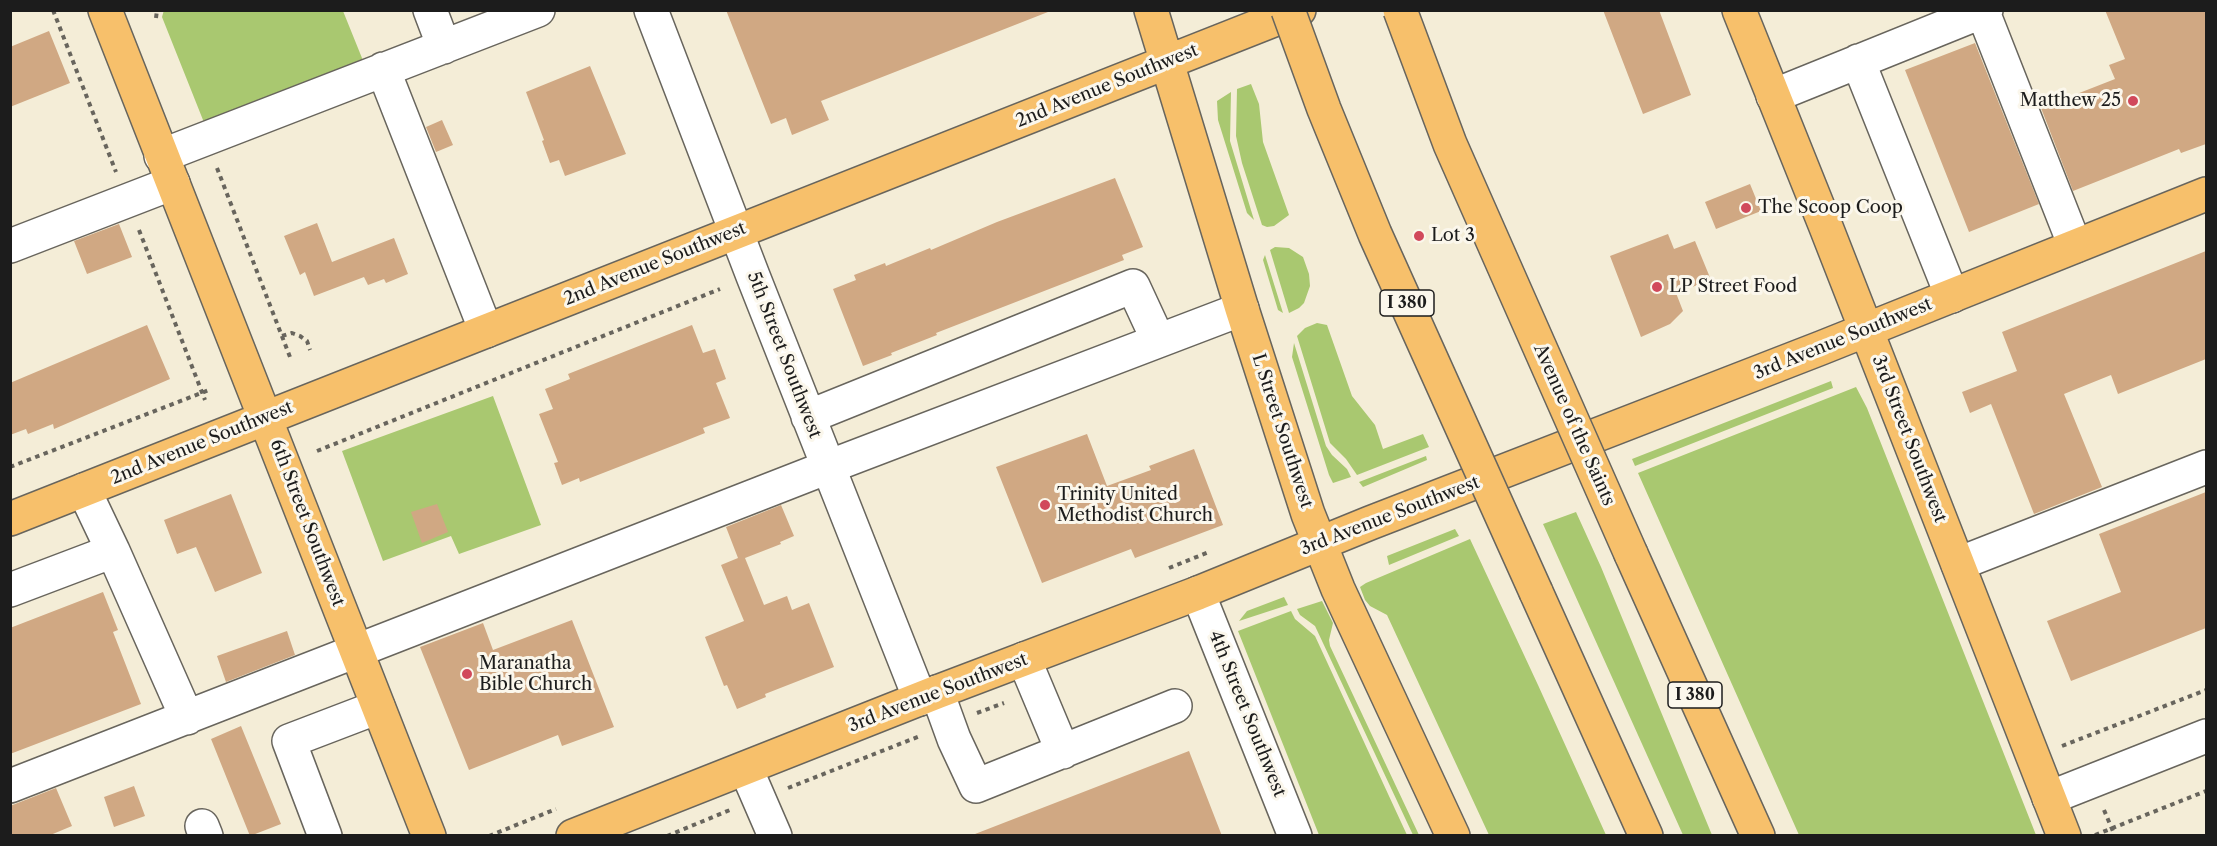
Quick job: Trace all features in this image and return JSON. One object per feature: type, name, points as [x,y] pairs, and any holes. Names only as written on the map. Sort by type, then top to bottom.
[{"type":"main road","name":"6th Street Southwest","points":[[105,10],[429,836]]},
{"type":"main road","name":"L Street Southwest","points":[[1151,10],[1242,309],[1319,544],[1454,836]]},
{"type":"main road","name":"I 380","points":[[1288,10],[1323,109],[1375,234],[1646,836]]},
{"type":"main road","name":"2nd Avenue Southwest","points":[[10,519],[1299,10]]},
{"type":"main road","name":"Avenue of the Saints","points":[[1400,10],[1450,144],[1758,836]]},
{"type":"main road","name":"3rd Street Southwest","points":[[1739,10],[2064,836]]},
{"type":"main road","name":"3rd Avenue Southwest","points":[[573,836],[1198,593],[2206,194]]},
{"type":"street","points":[[430,10],[444,46]]},
{"type":"street","points":[[10,246],[167,169],[383,69],[538,10]]},
{"type":"street","name":"5th Street Southwest","points":[[651,10],[828,467],[929,696],[954,739],[976,786],[1063,752]]},
{"type":"street","points":[[1773,96],[1984,11],[2075,246]]},
{"type":"street","points":[[1858,61],[1952,296]]},
{"type":"street","points":[[383,69],[486,331]]},
{"type":"street","points":[[808,417],[1133,286],[1158,340]]},
{"type":"street","points":[[10,786],[828,467],[1242,309]]},
{"type":"street","points":[[1958,564],[2206,467]]},
{"type":"street","points":[[84,490],[187,718]]},
{"type":"street","points":[[10,590],[113,551]]},
{"type":"street","name":"4th Street Southwest","points":[[1198,593],[1288,833]]},
{"type":"street","points":[[1024,659],[1063,752],[1175,706]]},
{"type":"street","points":[[325,836],[289,741],[378,707]]},
{"type":"street","points":[[2049,798],[2206,736]]},
{"type":"street","points":[[746,769],[775,836]]},
{"type":"path","points":[[156,18],[157,10]]},
{"type":"path","points":[[215,164],[290,357]]},
{"type":"path","points":[[317,451],[720,289]]},
{"type":"path","points":[[282,336],[291,333],[300,336],[307,341],[310,350]]},
{"type":"path","points":[[10,467],[209,390]]},
{"type":"path","points":[[2033,757],[2206,690]]},
{"type":"path","points":[[2094,836],[2206,791]]},
{"type":"path","points":[[2104,810],[2115,836]]},
{"type":"green space","points":[[164,10],[343,11],[364,63],[205,125],[162,17]]},
{"type":"green space","points":[[1251,84],[1259,104],[1263,142],[1289,215],[1274,226],[1267,227],[1262,225],[1242,163],[1236,136],[1237,89]]},
{"type":"green space","points":[[1231,92],[1230,141],[1254,220],[1247,213],[1218,120],[1217,101]]},
{"type":"green space","points":[[1275,247],[1289,248],[1303,257],[1309,274],[1310,286],[1304,303],[1289,313],[1270,250]]},
{"type":"green space","points":[[1265,255],[1283,313],[1278,310],[1263,260]]},
{"type":"green space","points":[[1317,323],[1327,325],[1352,396],[1375,425],[1383,449],[1423,434],[1429,447],[1357,475],[1346,459],[1330,443],[1297,336],[1305,328]]},
{"type":"green space","points":[[1294,343],[1326,446],[1347,469],[1351,477],[1333,483],[1329,475],[1292,357]]},
{"type":"green space","points":[[1831,381],[1833,388],[1635,466],[1632,459]]},
{"type":"green space","points":[[1856,387],[1867,408],[2036,835],[1799,835],[1638,473]]},
{"type":"green space","points":[[493,396],[541,525],[459,554],[451,536],[383,561],[342,451]]},
{"type":"green space","points":[[1426,456],[1427,460],[1363,487],[1359,482]]},
{"type":"green space","points":[[1576,512],[1712,835],[1683,835],[1543,524]]},
{"type":"green space","points":[[1455,529],[1459,536],[1389,565],[1387,556]]},
{"type":"green space","points":[[1470,539],[1606,835],[1489,835],[1387,615],[1370,606],[1365,600],[1360,587],[1366,583]]},
{"type":"green space","points":[[1284,597],[1288,605],[1239,621],[1247,611]]},
{"type":"green space","points":[[1322,601],[1333,623],[1330,646],[1419,835],[1413,835],[1315,626],[1300,615],[1297,609]]},
{"type":"green space","points":[[1291,611],[1295,619],[1315,636],[1407,835],[1319,835],[1238,631]]},
{"type":"building","points":[[726,10],[1047,10],[1048,12],[821,101],[829,120],[792,135],[786,118],[771,124]]},
{"type":"building","points":[[1603,10],[1659,10],[1691,95],[1643,114]]},
{"type":"building","points":[[2105,10],[2206,10],[2206,144],[2181,153],[2179,149],[2073,191],[2041,108],[2115,79],[2109,65],[2125,59]]},
{"type":"building","points":[[49,31],[70,83],[10,107],[10,47]]},
{"type":"building","points":[[1975,43],[2039,204],[1969,232],[1905,70]]},
{"type":"building","points":[[590,66],[626,154],[565,176],[559,160],[550,163],[526,92]]},
{"type":"building","points":[[442,120],[453,145],[436,152],[426,127]]},
{"type":"building","points":[[1115,178],[1143,247],[1122,255],[1124,260],[936,333],[937,335],[863,366],[833,289],[856,280],[854,275],[885,263],[886,266],[930,248],[931,250],[997,222]]},
{"type":"building","points":[[1750,184],[1761,211],[1716,229],[1705,202]]},
{"type":"building","points":[[317,223],[332,262],[394,238],[408,274],[386,283],[384,279],[368,285],[364,277],[314,296],[305,272],[300,275],[284,236]]},
{"type":"building","points":[[119,224],[132,257],[87,274],[74,241]]},
{"type":"building","name":"LP Street Food","points":[[1668,234],[1674,249],[1695,241],[1711,280],[1676,293],[1683,311],[1670,324],[1641,337],[1610,256]]},
{"type":"building","points":[[2206,251],[2206,359],[2118,394],[2111,375],[2064,394],[2102,487],[2034,514],[1991,404],[1970,413],[1962,392],[2017,371],[2002,332]]},
{"type":"building","points":[[147,325],[170,379],[54,429],[53,424],[28,434],[26,429],[10,435],[10,383]]},
{"type":"building","points":[[692,325],[703,353],[715,349],[726,379],[716,383],[730,418],[703,428],[705,433],[680,443],[580,482],[579,478],[562,485],[554,463],[558,462],[539,414],[553,409],[545,389],[570,379],[568,374]]},
{"type":"building","points":[[1087,434],[1107,486],[1151,470],[1149,466],[1194,449],[1223,525],[1135,558],[1131,549],[1042,583],[996,467]]},
{"type":"building","points":[[2206,492],[2206,628],[2071,681],[2047,621],[2121,592],[2099,534]]},
{"type":"building","points":[[231,494],[262,573],[215,592],[196,547],[177,554],[164,520]]},
{"type":"building","points":[[437,504],[448,532],[422,543],[411,512]]},
{"type":"building","points":[[781,505],[794,536],[780,542],[781,544],[745,558],[764,605],[787,596],[792,610],[809,603],[834,667],[765,694],[766,697],[737,709],[727,685],[724,686],[705,637],[744,621],[721,565],[738,558],[726,527]]},
{"type":"building","points":[[103,592],[118,630],[113,632],[141,704],[10,754],[10,628]]},
{"type":"building","name":"Maranatha Bible Church","points":[[572,620],[614,727],[562,746],[558,735],[469,770],[420,647],[483,623],[493,650]]},
{"type":"building","points":[[287,631],[295,655],[226,682],[217,656]]},
{"type":"building","points":[[241,726],[281,824],[250,836],[211,739]]},
{"type":"building","points":[[1189,751],[1222,836],[975,836],[975,834]]},
{"type":"building","points":[[134,786],[145,816],[114,827],[104,797]]},
{"type":"building","points":[[56,788],[72,826],[48,836],[10,836],[10,806]]},
{"type":"place","name":"Matthew 25","points":[[2133,101]]},
{"type":"place","name":"The Scoop Coop","points":[[1746,208]]},
{"type":"place","name":"Lot 3","points":[[1419,236]]},
{"type":"place","name":"LP Street Food","points":[[1657,287]]},
{"type":"place","name":"Trinity United Methodist Church","points":[[1045,505]]},
{"type":"place","name":"Maranatha Bible Church","points":[[467,674]]}]
